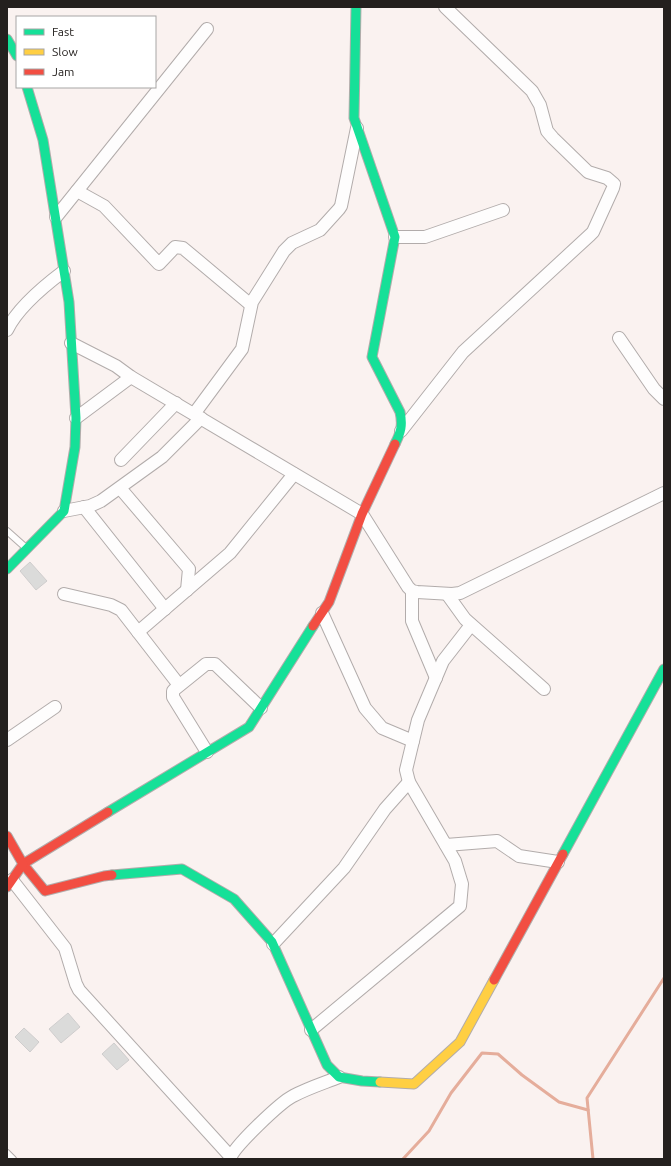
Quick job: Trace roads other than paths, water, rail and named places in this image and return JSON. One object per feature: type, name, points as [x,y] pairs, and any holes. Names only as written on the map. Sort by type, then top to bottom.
[{"type":"street","points":[[356,7],[354,118],[395,237],[372,357],[400,412],[402,422],[401,431]]},
{"type":"street","points":[[445,7],[532,92],[540,105],[547,131],[553,138],[588,172],[607,178],[614,184],[590,235],[463,352],[401,431],[362,514],[329,602],[249,727],[23,864],[9,883],[65,948],[79,990],[230,1158],[254,1130],[288,1099],[339,1077],[362,1081],[414,1084],[460,1042],[664,669]]},
{"type":"street","points":[[56,217],[207,29]]},
{"type":"street","points":[[7,38],[16,54]]},
{"type":"street","points":[[27,88],[43,140],[69,302],[76,418],[75,447],[64,511]]},
{"type":"street","points":[[7,569],[64,511],[84,507],[101,501],[120,488],[162,457],[198,416],[242,349],[251,306],[284,251],[288,246],[320,230],[341,206],[357,127]]},
{"type":"street","points":[[77,191],[104,206],[159,264],[175,247],[183,248],[251,306]]},
{"type":"street","points":[[395,237],[425,237],[503,210]]},
{"type":"street","points":[[7,330],[13,319],[44,286],[64,272]]},
{"type":"street","points":[[619,338],[654,390],[664,399]]},
{"type":"street","points":[[71,344],[116,366],[131,377],[362,514],[412,591],[447,594],[460,593],[664,493]]},
{"type":"street","points":[[76,418],[131,377]]},
{"type":"street","points":[[121,460],[176,403]]},
{"type":"street","points":[[138,632],[230,552],[294,474]]},
{"type":"street","points":[[120,488],[189,569],[187,590]]},
{"type":"street","points":[[84,507],[165,608]]},
{"type":"street","points":[[412,591],[412,621],[436,678]]},
{"type":"street","points":[[64,594],[116,607],[121,610],[179,685]]},
{"type":"street","points":[[447,594],[462,616],[471,625],[544,689]]},
{"type":"street","points":[[322,613],[365,708],[382,728],[413,741]]},
{"type":"street","points":[[311,1030],[460,906],[462,884],[456,861],[409,782],[406,770],[418,720],[436,678],[446,657],[471,625]]},
{"type":"street","points":[[207,752],[173,697],[173,691],[179,685],[206,664],[215,664],[261,708]]},
{"type":"street","points":[[7,740],[55,707]]},
{"type":"street","points":[[272,944],[344,868],[385,809],[409,782]]},
{"type":"street","points":[[7,836],[23,864],[45,891],[104,876],[182,869],[234,899],[272,944],[327,1065],[339,1077]]},
{"type":"street","points":[[446,845],[497,841],[519,856],[558,862]]},
{"type":"lane","points":[[7,531],[26,549]]},
{"type":"lane","points":[[7,1153],[13,1159]]},
{"type":"waterway","points":[[593,1159],[587,1098],[664,978]]},
{"type":"waterway","points":[[403,1159],[429,1131],[451,1093],[482,1053],[498,1054],[522,1075],[559,1102],[588,1110]]}]
